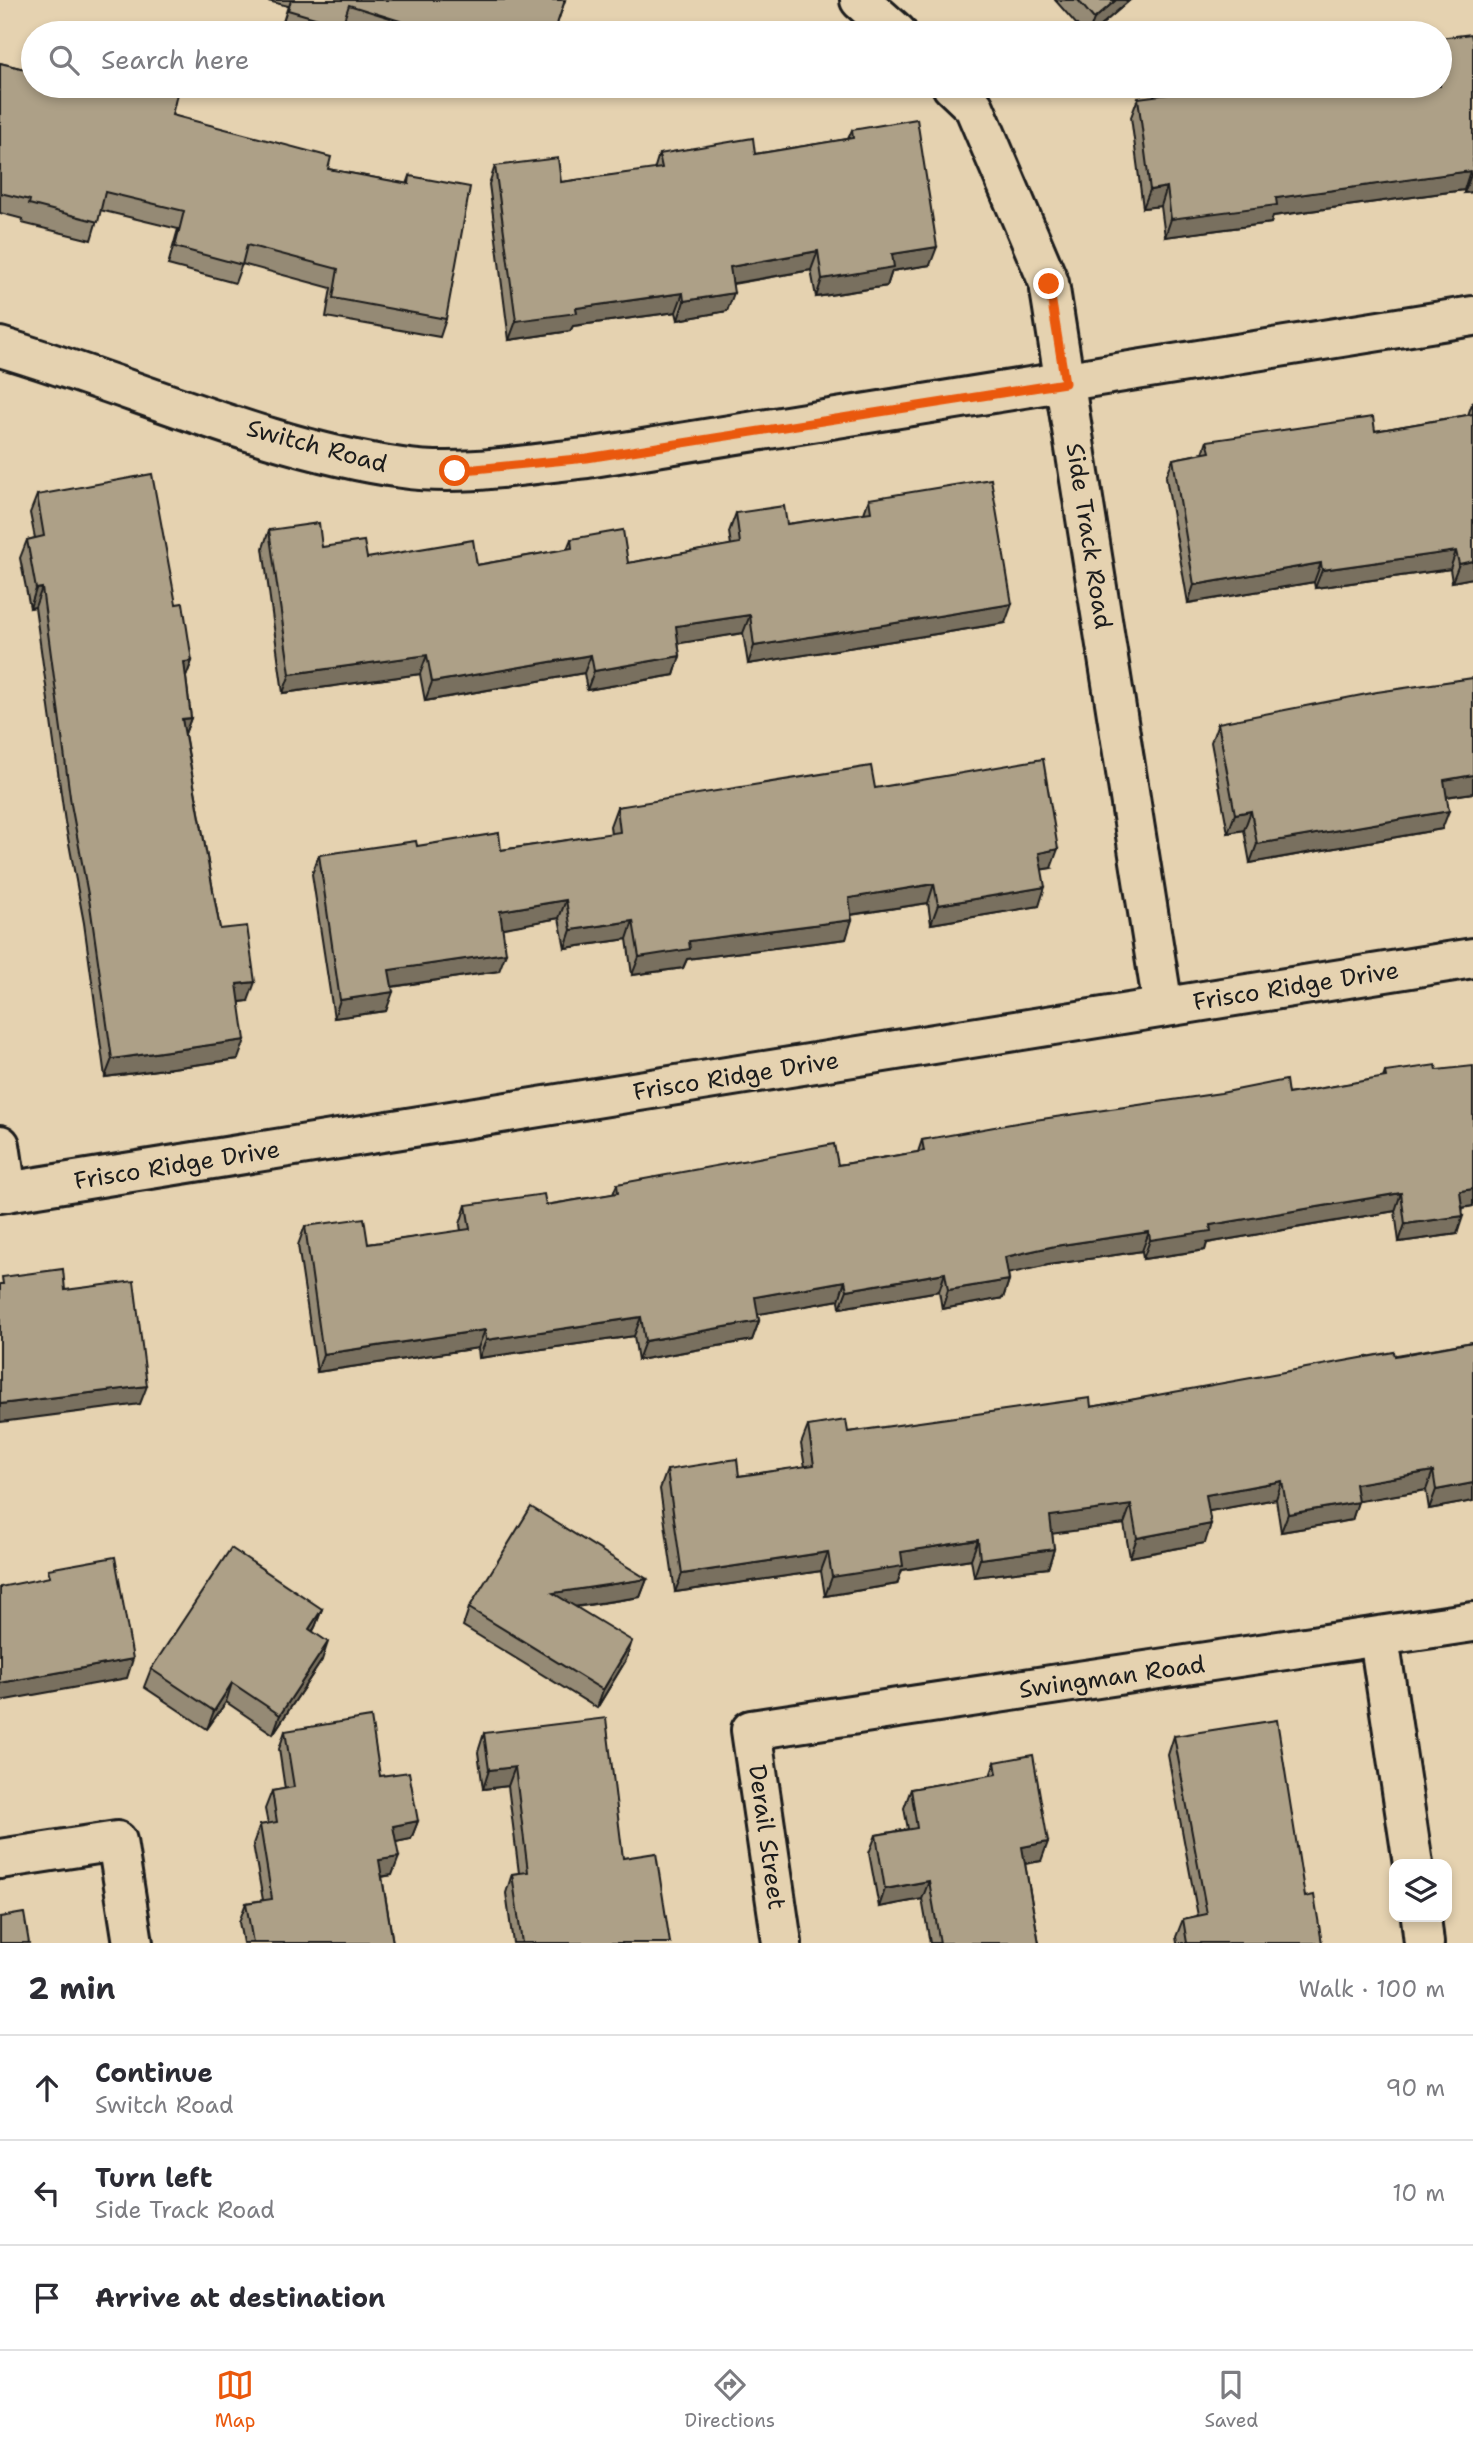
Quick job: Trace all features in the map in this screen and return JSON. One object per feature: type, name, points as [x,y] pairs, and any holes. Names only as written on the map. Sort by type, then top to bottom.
[{"type":"street","points":[[860,0],[884,21]]},
{"type":"street","name":"Side Track Road","points":[[965,98],[974,107],[1049,284],[1163,1007]]},
{"type":"street","name":"Switch Road","points":[[0,347],[261,434],[340,457],[404,469],[442,470],[587,458],[1473,316]]},
{"type":"street","name":"Frisco Ridge Drive","points":[[4,1192],[1473,958]]},
{"type":"street","points":[[0,1145],[4,1192]]},
{"type":"street","name":"Swingman Road","points":[[751,1730],[1473,1622]]},
{"type":"street","points":[[1379,1638],[1412,1859]]},
{"type":"street","name":"Derail Street","points":[[751,1730],[782,1943]]},
{"type":"street","points":[[0,1859],[117,1842],[133,1943]]},
{"type":"street","points":[[1422,1922],[1424,1943]]},
{"type":"building","points":[[291,0],[565,0],[558,21],[400,21],[349,5],[344,21],[325,21],[288,10]]},
{"type":"building","points":[[1078,0],[1116,0],[1094,19]]},
{"type":"building","points":[[1471,34],[1473,39],[1473,174],[1471,175],[1470,171],[1276,198],[1277,205],[1171,219],[1167,187],[1150,190],[1138,98],[1452,98],[1452,36]]},
{"type":"building","points":[[0,63],[21,68],[21,98],[176,98],[172,115],[331,157],[328,169],[409,184],[410,176],[470,187],[446,319],[333,298],[338,269],[247,245],[242,265],[175,247],[184,211],[105,192],[98,222],[29,204],[30,200],[0,193]]},
{"type":"building","points":[[917,119],[937,247],[892,254],[894,267],[822,279],[818,251],[730,267],[734,293],[684,301],[683,293],[576,308],[577,313],[516,321],[495,166],[558,158],[561,182],[662,168],[659,154],[753,138],[755,154],[853,138],[852,130]]},
{"type":"building","points":[[1473,414],[1473,561],[1459,564],[1456,551],[1322,570],[1321,563],[1194,585],[1173,459],[1210,452],[1207,441],[1373,417],[1375,431]]},
{"type":"building","points":[[152,474],[176,604],[183,603],[192,661],[184,662],[191,718],[182,719],[220,929],[247,926],[255,982],[237,984],[245,1040],[112,1059],[90,905],[71,804],[42,588],[36,589],[27,540],[44,536],[37,495]]},
{"type":"building","points":[[991,479],[1012,604],[754,646],[750,615],[676,626],[680,656],[594,671],[591,655],[432,682],[427,655],[290,674],[269,530],[319,523],[322,547],[364,541],[367,558],[473,540],[477,565],[572,548],[571,539],[623,530],[628,563],[740,543],[736,513],[784,506],[787,524],[871,512],[869,499]]},
{"type":"building","points":[[1473,678],[1473,775],[1444,780],[1449,811],[1257,844],[1251,811],[1235,814],[1218,723],[1377,692]]},
{"type":"building","points":[[1043,759],[1058,849],[1039,853],[1045,887],[938,905],[934,884],[849,898],[852,920],[689,941],[690,949],[639,957],[633,921],[571,930],[566,900],[500,911],[506,953],[389,970],[393,992],[340,1000],[319,855],[416,841],[417,846],[499,833],[501,850],[620,832],[617,807],[871,766],[875,788]]},
{"type":"building","points":[[1436,1065],[1437,1070],[1473,1066],[1473,1189],[1460,1191],[1463,1216],[1405,1224],[1401,1193],[1210,1225],[1211,1231],[1150,1240],[1149,1232],[1055,1246],[1005,1257],[1009,1280],[948,1290],[945,1273],[847,1290],[845,1281],[755,1297],[759,1321],[645,1341],[641,1317],[486,1340],[485,1330],[323,1354],[305,1226],[364,1218],[368,1244],[470,1229],[466,1205],[544,1194],[546,1205],[618,1193],[617,1184],[834,1144],[838,1165],[924,1151],[922,1140],[1028,1121],[1221,1093],[1286,1080],[1288,1094],[1386,1077],[1385,1072]]},
{"type":"building","points":[[63,1269],[65,1290],[134,1281],[147,1386],[0,1404],[2,1277]]},
{"type":"building","points":[[1473,1342],[1473,1483],[1436,1490],[1433,1471],[1355,1484],[1358,1502],[1288,1514],[1282,1481],[1206,1495],[1211,1524],[1137,1538],[1131,1505],[1050,1516],[1054,1549],[980,1559],[978,1540],[901,1552],[903,1566],[832,1577],[828,1552],[682,1574],[667,1470],[737,1459],[739,1476],[814,1465],[808,1426],[846,1420],[848,1432],[1090,1398],[1091,1407],[1394,1352],[1395,1356]]},
{"type":"building","points":[[531,1507],[647,1579],[553,1593],[632,1641],[603,1690],[469,1608]]},
{"type":"building","points":[[231,1548],[322,1609],[309,1629],[328,1642],[280,1715],[232,1683],[214,1711],[151,1669]]},
{"type":"building","points":[[115,1557],[133,1659],[0,1683],[0,1587],[50,1577],[48,1569]]},
{"type":"building","points":[[371,1717],[380,1776],[409,1772],[418,1821],[393,1826],[399,1857],[379,1860],[393,1943],[253,1943],[246,1903],[272,1899],[260,1825],[277,1822],[272,1791],[294,1787],[285,1731]]},
{"type":"building","points":[[606,1718],[623,1858],[656,1853],[670,1943],[522,1943],[512,1874],[528,1872],[515,1767],[489,1770],[484,1733]]},
{"type":"building","points":[[1277,1720],[1305,1897],[1314,1895],[1322,1943],[1187,1943],[1183,1919],[1207,1914],[1174,1736]]},
{"type":"building","points":[[1033,1755],[1048,1842],[1022,1847],[1039,1943],[940,1943],[929,1881],[885,1889],[876,1835],[917,1828],[911,1789],[997,1774],[995,1762]]},
{"type":"building","points":[[24,1913],[29,1943],[0,1943],[0,1917]]},
{"type":"route","points":[[455,471],[587,458],[1065,383],[1049,284]]}]
